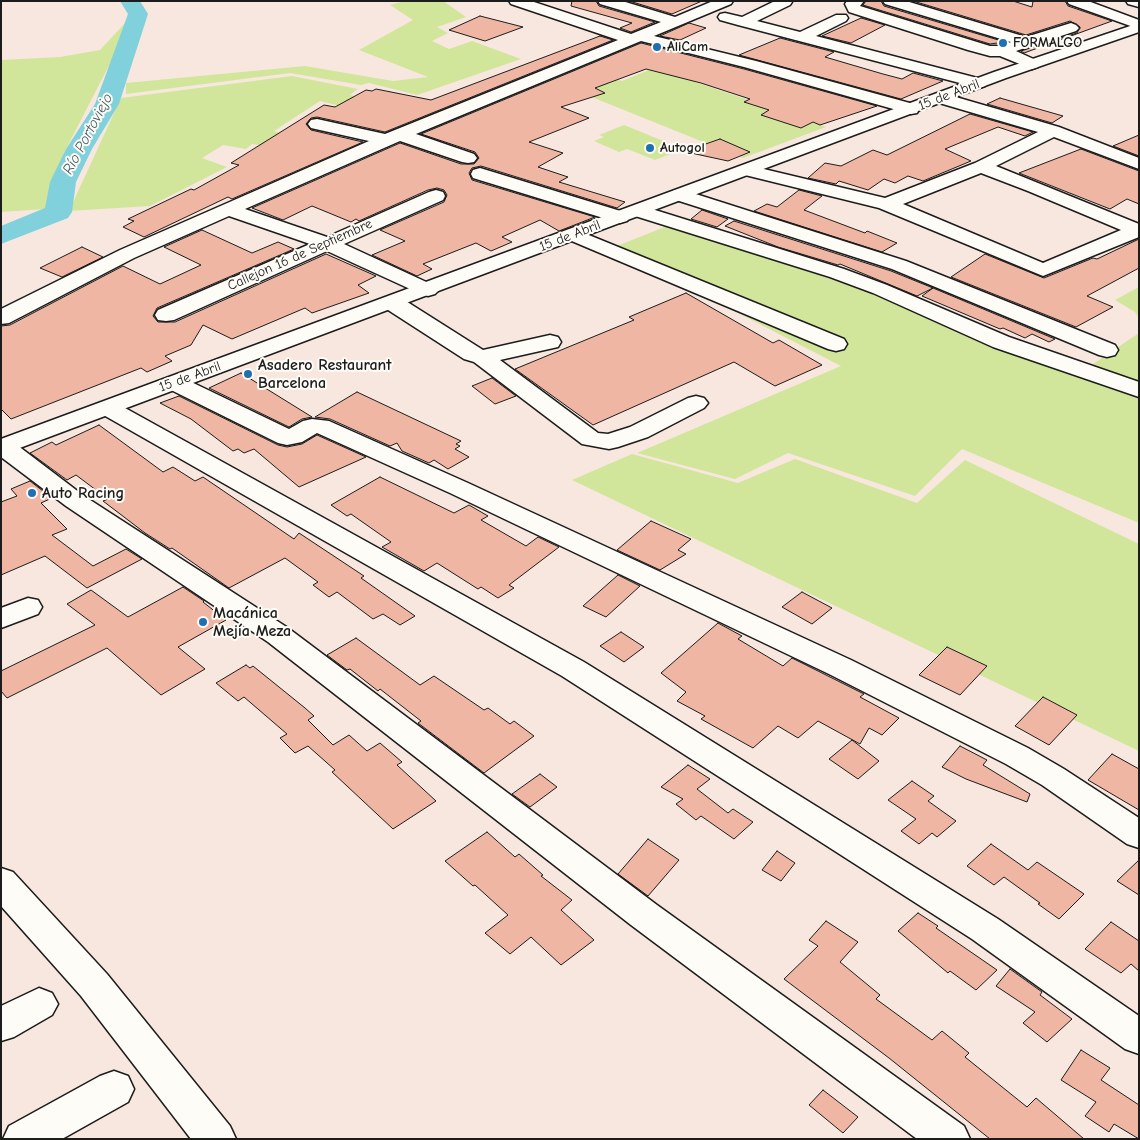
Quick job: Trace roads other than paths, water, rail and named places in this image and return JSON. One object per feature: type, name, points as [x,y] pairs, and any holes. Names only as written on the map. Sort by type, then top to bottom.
[{"type":"street","points":[[516,1],[637,38],[750,64],[911,110]]},
{"type":"street","points":[[605,1],[677,22]]},
{"type":"street","points":[[858,1],[852,4],[854,9],[990,51],[1002,51],[1071,28]]},
{"type":"street","points":[[890,1],[1026,42]]},
{"type":"street","points":[[1074,1],[1139,26]]},
{"type":"street","points":[[1133,1],[1139,3]]},
{"type":"street","points":[[743,22],[785,2]]},
{"type":"street","points":[[1,318],[127,254],[393,137],[677,22],[722,6],[743,22],[978,83]]},
{"type":"street","points":[[802,37],[841,18]]},
{"type":"street","name":"15 de Abril","points":[[3,447],[911,110],[978,83],[1139,26]]},
{"type":"street","points":[[874,56],[891,47]]},
{"type":"street","points":[[1002,51],[1032,64]]},
{"type":"street","points":[[942,98],[1052,131],[1139,164]]},
{"type":"street","points":[[317,124],[393,137],[468,158]]},
{"type":"street","points":[[886,204],[981,167],[1052,131]]},
{"type":"street","points":[[981,167],[1035,186],[1138,231]]},
{"type":"street","points":[[747,170],[886,204],[1043,270],[1138,231]]},
{"type":"street","points":[[480,174],[837,273],[880,289],[1001,342],[1139,390]]},
{"type":"street","points":[[680,195],[899,265],[1107,350]]},
{"type":"street","name":"Callejon 16 de Septiembre","points":[[166,315],[436,196]]},
{"type":"street","points":[[229,210],[325,244],[428,290]]},
{"type":"street","points":[[574,235],[836,344]]},
{"type":"street","points":[[393,303],[472,354],[482,357],[591,439],[609,442],[639,432],[696,403]]},
{"type":"street","points":[[482,357],[550,342]]},
{"type":"street","points":[[175,383],[287,438],[293,437],[312,426],[320,426],[458,488],[831,663],[1017,756],[1053,776],[1139,835]]},
{"type":"street","points":[[108,408],[574,669],[985,929],[1139,1037]]},
{"type":"street","points":[[3,447],[74,501],[278,635],[644,915],[950,1139]]},
{"type":"street","points":[[1,619],[28,606]]},
{"type":"street","points":[[1,882],[94,985],[216,1139]]},
{"type":"street","points":[[1,1025],[39,1004]]},
{"type":"street","points":[[23,1139],[114,1089]]},
{"type":"waterway","name":"Río Portoviejo","points":[[1,236],[58,212],[63,182],[79,149],[107,104],[138,14],[130,1]]},
{"type":"place","name":"FORMALGO","points":[[1003,43]]},
{"type":"place","name":"AliCam","points":[[657,47]]},
{"type":"place","name":"Autogol","points":[[650,148]]},
{"type":"place","name":"Asadero Restaurant Barcelona","points":[[248,374]]},
{"type":"place","name":"Auto Racing","points":[[32,493]]},
{"type":"place","name":"Macánica Mejía Meza","points":[[203,622]]}]
